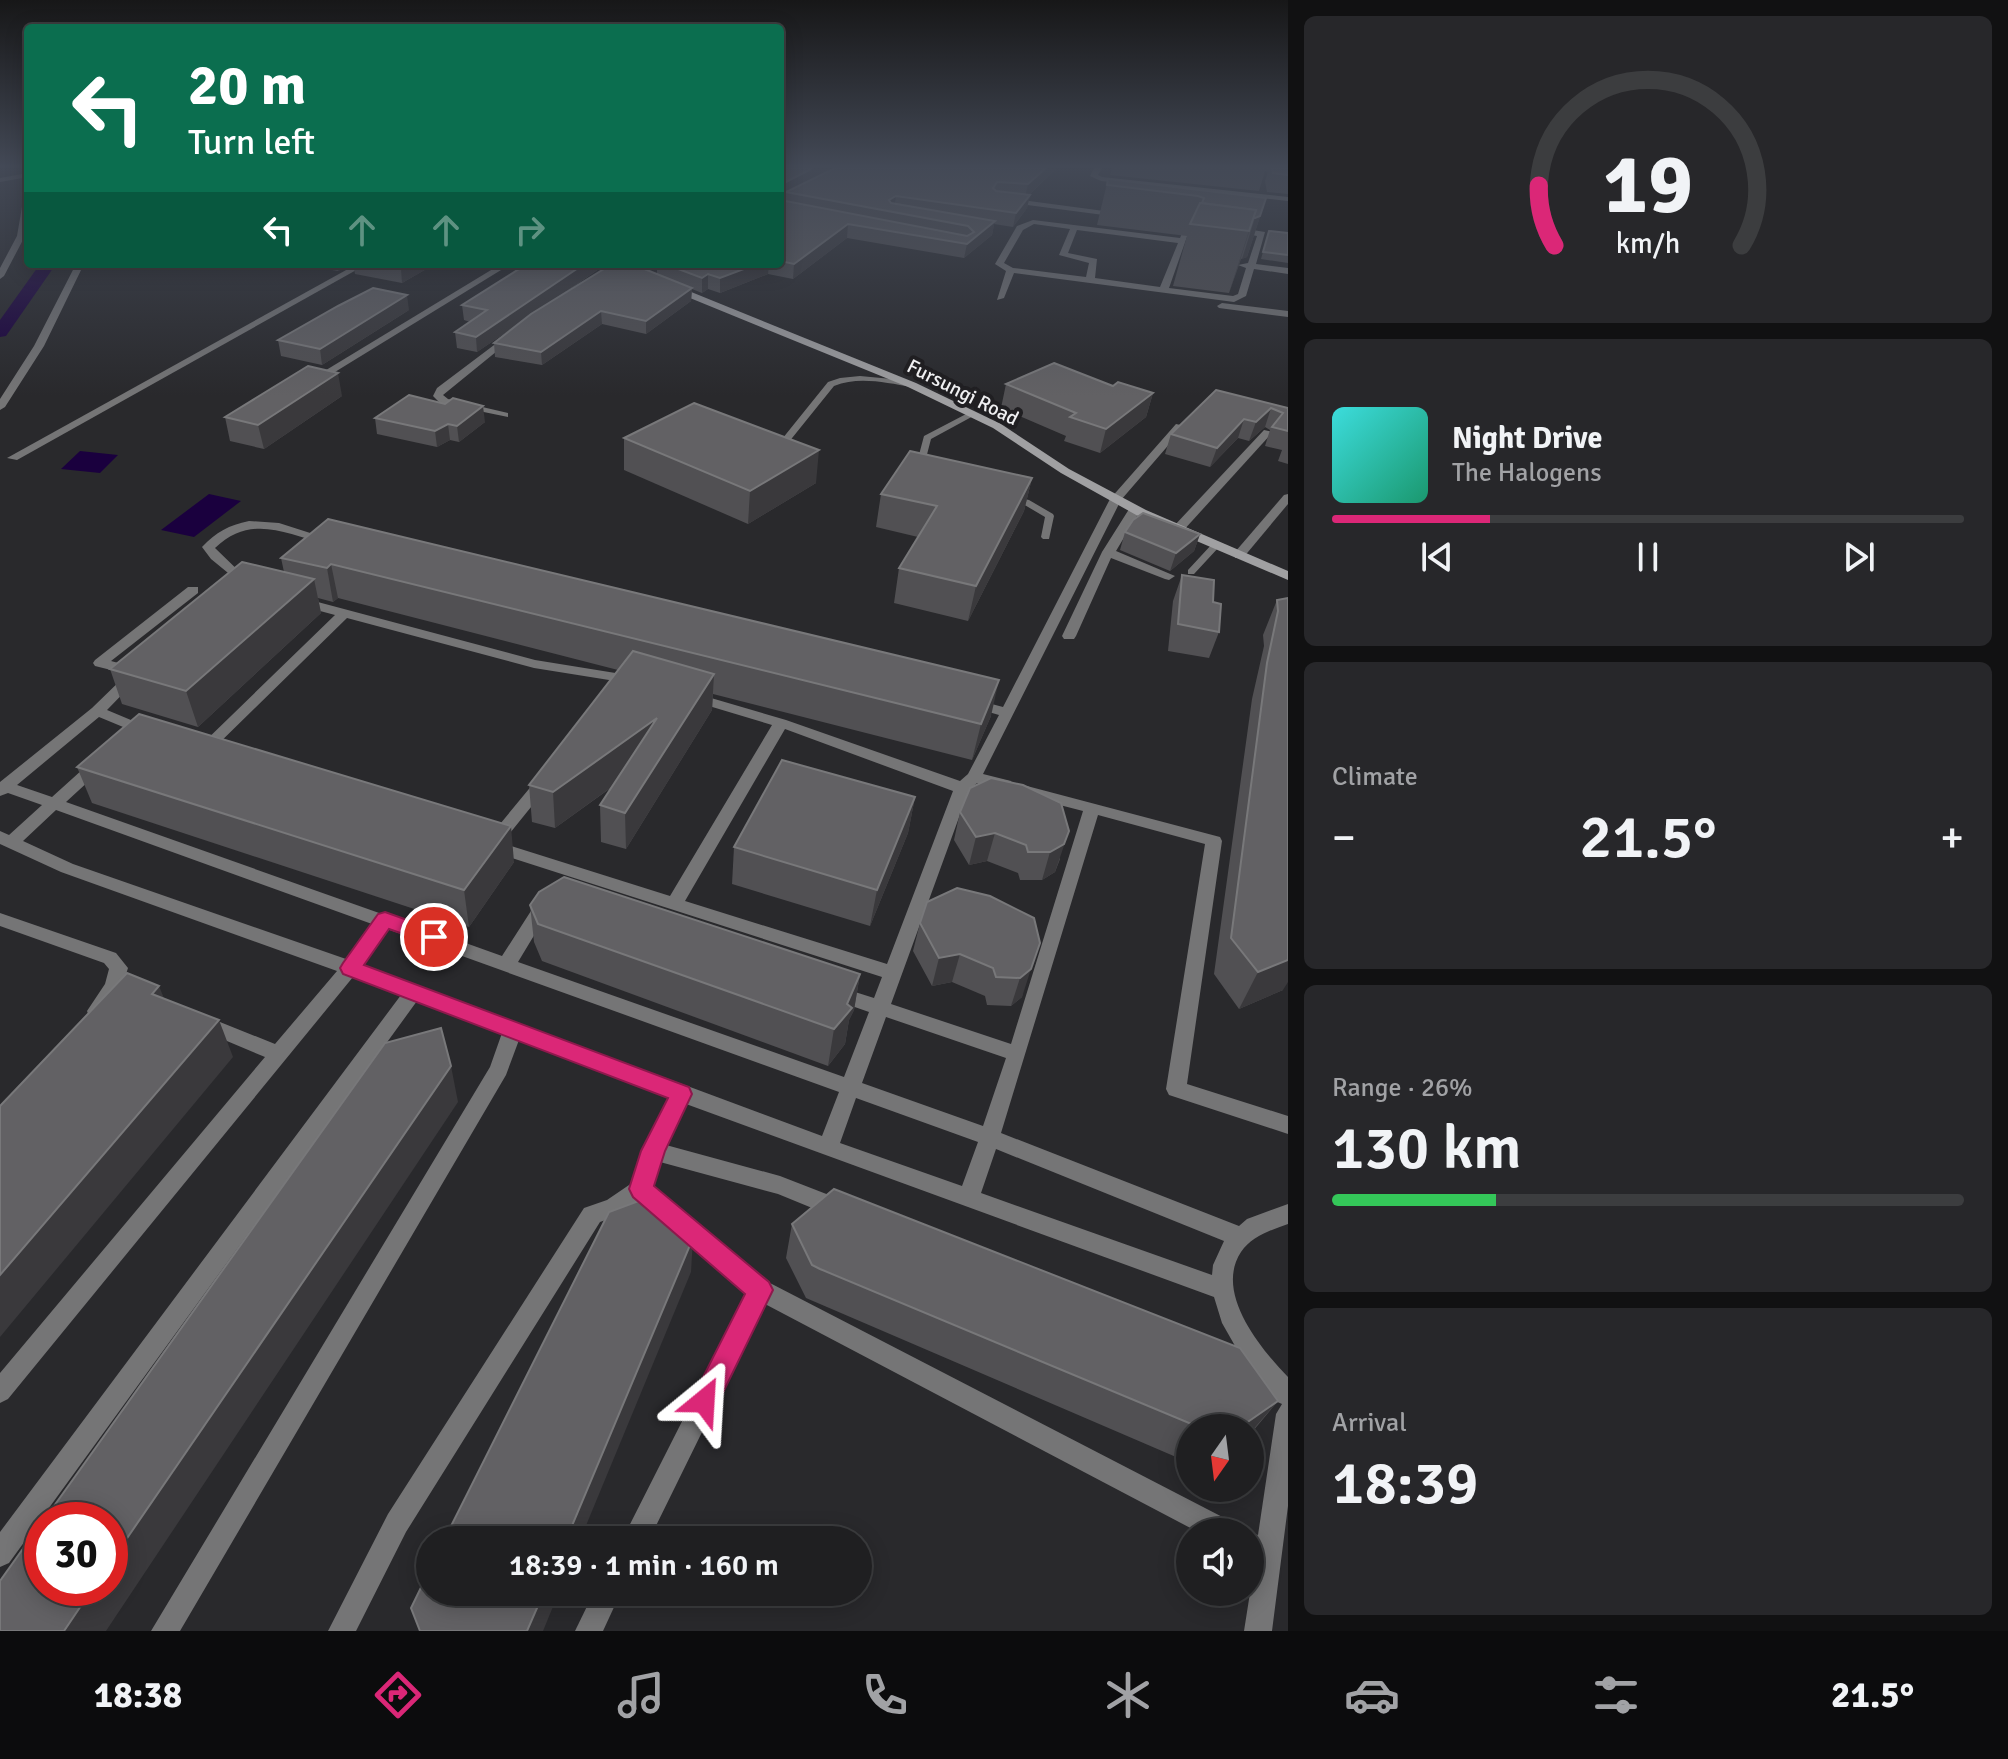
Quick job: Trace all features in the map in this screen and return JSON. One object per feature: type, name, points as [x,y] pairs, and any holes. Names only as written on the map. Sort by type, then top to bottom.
[{"type":"street","points":[[0,276],[17,244]]},
{"type":"street","points":[[1011,244],[999,264],[1011,270],[1238,299],[1242,296],[1258,244]]},
{"type":"street","points":[[1067,244],[1063,255],[1095,262],[1090,280]]},
{"type":"street","points":[[1164,289],[1182,244]]},
{"type":"street","points":[[1177,256],[1192,258]]},
{"type":"street","points":[[1236,264],[1288,271]]},
{"type":"street","points":[[0,407],[39,346],[78,268]]},
{"type":"street","points":[[13,458],[356,268]]},
{"type":"street","points":[[299,390],[500,268]]},
{"type":"street","points":[[1000,298],[1011,270]]},
{"type":"street","points":[[1033,281],[1288,314]]},
{"type":"street","name":"Fursungi Road","points":[[658,282],[912,385],[973,414],[1135,509],[1287,576]]},
{"type":"street","points":[[504,415],[444,401],[438,396],[441,390],[518,330]]},
{"type":"street","points":[[828,1147],[878,1008],[968,783],[1116,499],[1180,426]]},
{"type":"street","points":[[1178,529],[1268,432]]},
{"type":"street","points":[[1239,555],[1288,497]]},
{"type":"street","points":[[1069,636],[1108,552],[1135,509]]},
{"type":"street","points":[[254,591],[233,592],[241,579],[234,568],[213,556],[208,547],[226,531],[244,523],[259,523],[335,542]]},
{"type":"street","points":[[1108,552],[1169,576]]},
{"type":"street","points":[[2,789],[97,711],[139,671],[100,663],[193,590]]},
{"type":"street","points":[[284,598],[534,664],[630,684]]},
{"type":"street","points":[[204,750],[346,612]]},
{"type":"street","points":[[674,692],[968,783],[1092,808],[1214,841],[1176,1089],[1288,1125]]},
{"type":"street","points":[[961,700],[1006,712]]},
{"type":"street","points":[[97,711],[125,739]]},
{"type":"street","points":[[674,904],[781,723]]},
{"type":"street","points":[[163,737],[125,739],[56,802],[5,840],[67,868],[350,968],[681,1094],[1222,1289]]},
{"type":"street","points":[[550,774],[483,843],[892,973]]},
{"type":"street","points":[[2,789],[56,802],[989,1137],[1238,1236]]},
{"type":"street","points":[[969,1198],[1017,1054],[1092,808]]},
{"type":"street","points":[[507,964],[555,900],[568,870]]},
{"type":"street","points":[[0,919],[110,958],[119,968],[120,989],[85,1022]]},
{"type":"street","points":[[0,1391],[350,968],[385,919]]},
{"type":"street","points":[[824,989],[1017,1054]]},
{"type":"street","points":[[0,1554],[413,993]]},
{"type":"street","points":[[182,1014],[279,1054]]},
{"type":"street","points":[[165,1631],[499,1069],[512,1031]]},
{"type":"street","points":[[342,1631],[397,1523],[592,1215],[614,1207],[641,1189],[653,1151],[681,1094]]},
{"type":"street","points":[[653,1151],[780,1185],[852,1215]]},
{"type":"street","points":[[641,1189],[760,1290],[1198,1518]]},
{"type":"street","points":[[1288,1214],[1260,1220],[1238,1236],[1225,1259],[1222,1289],[1228,1317],[1243,1344],[1264,1372],[1288,1394]]},
{"type":"street","points":[[642,1526],[760,1290]]},
{"type":"street","points":[[1230,1371],[1288,1394]]},
{"type":"street","points":[[1264,1527],[1288,1414]]},
{"type":"street","points":[[589,1631],[601,1606]]},
{"type":"street","points":[[1258,1606],[1258,1631]]},
{"type":"lane","points":[[775,453],[831,384],[843,378],[912,385]]},
{"type":"lane","points":[[931,474],[920,466],[927,438],[973,414]]},
{"type":"lane","points":[[999,496],[1026,502],[1050,516],[1046,537]]},
{"type":"lane","points":[[1191,572],[1216,545]]},
{"type":"shaded area","points":[[80,451],[118,455],[100,473],[61,469]]},
{"type":"shaded area","points":[[209,494],[241,501],[194,537],[161,530]]},
{"type":"building","points":[[784,244],[821,244],[794,264],[784,262]]},
{"type":"building","points":[[1265,244],[1288,244],[1288,255],[1263,252]]},
{"type":"building","points":[[521,268],[578,268],[476,337],[455,332],[487,310],[462,305]]},
{"type":"building","points":[[606,268],[642,268],[692,288],[646,321],[601,311],[541,352],[494,343],[531,314]]},
{"type":"building","points":[[676,268],[746,268],[720,278],[708,274],[702,278]]},
{"type":"building","points":[[373,288],[407,295],[320,349],[278,340],[338,306]]},
{"type":"building","points":[[1054,363],[1113,386],[1118,382],[1153,393],[1106,429],[1070,417],[1076,413],[1006,384]]},
{"type":"building","points":[[308,366],[338,373],[258,425],[225,417]]},
{"type":"building","points":[[1216,390],[1288,408],[1288,431],[1272,427],[1283,413],[1271,408],[1256,422],[1244,419],[1217,448],[1171,434]]},
{"type":"building","points":[[409,395],[445,404],[453,398],[483,406],[457,426],[448,424],[435,431],[375,418]]},
{"type":"building","points":[[694,403],[819,450],[750,491],[624,438]]},
{"type":"building","points":[[910,451],[1032,478],[976,586],[899,568],[937,506],[881,494]]},
{"type":"building","points":[[1143,513],[1200,534],[1176,553],[1125,532],[1133,520]]},
{"type":"building","points":[[328,519],[999,680],[981,724],[331,564],[327,568],[281,558]]},
{"type":"building","points":[[242,562],[314,579],[186,691],[110,669]]},
{"type":"building","points":[[1182,575],[1214,580],[1213,602],[1221,604],[1219,632],[1178,624]]},
{"type":"building","points":[[1288,598],[1288,960],[1258,972],[1231,938],[1267,663],[1278,611],[1277,600]]},
{"type":"building","points":[[633,651],[714,674],[625,813],[600,805],[657,718],[553,792],[529,785]]},
{"type":"building","points":[[139,714],[511,826],[464,890],[77,767]]},
{"type":"building","points":[[782,760],[915,797],[877,890],[734,847]]},
{"type":"building","points":[[991,778],[1023,785],[1061,803],[1069,831],[1064,844],[1050,852],[1028,852],[1026,845],[995,833],[976,837],[960,812],[970,788]]},
{"type":"building","points":[[564,877],[860,974],[847,1004],[852,1008],[834,1029],[538,924],[530,905],[539,892]]},
{"type":"building","points":[[957,888],[990,896],[1034,918],[1040,943],[1031,969],[1020,978],[996,977],[993,968],[960,954],[939,958],[920,923],[927,902]]},
{"type":"building","points":[[127,973],[159,986],[152,994],[219,1020],[0,1275],[0,1106]]},
{"type":"building","points":[[441,1028],[451,1066],[128,1537],[128,1502],[57,1502],[385,1043]]},
{"type":"building","points":[[834,1189],[1240,1348],[1278,1401],[1259,1414],[1176,1414],[1176,1418],[812,1265],[792,1224]]},
{"type":"building","points":[[652,1196],[693,1238],[572,1526],[451,1526],[609,1212]]},
{"type":"building","points":[[24,1547],[24,1606],[81,1606],[64,1631],[0,1631],[0,1581]]},
{"type":"building","points":[[416,1598],[416,1606],[538,1606],[527,1631],[420,1631],[411,1608]]},
{"type":"waterway","points":[[0,332],[45,268]]},
{"type":"route","points":[[434,937],[385,919],[350,968],[681,1094],[653,1151],[641,1189],[760,1290],[704,1401]]}]
